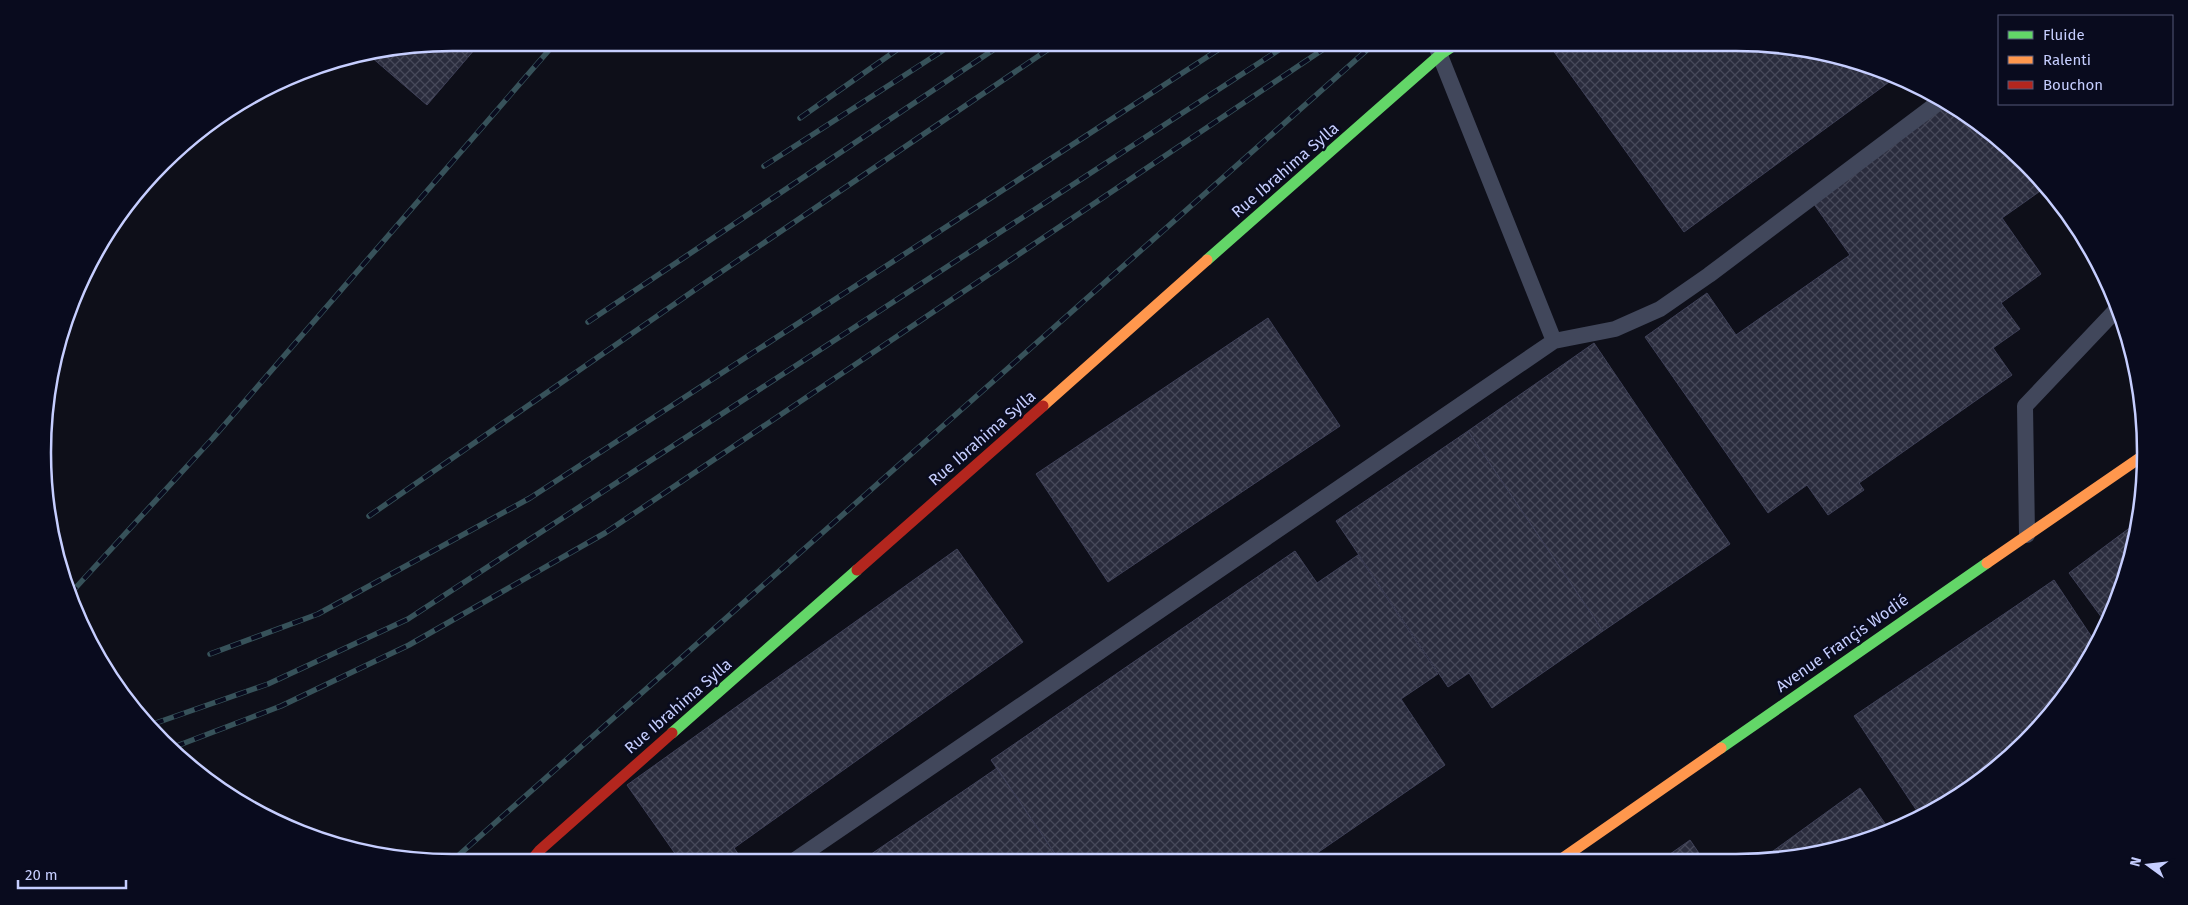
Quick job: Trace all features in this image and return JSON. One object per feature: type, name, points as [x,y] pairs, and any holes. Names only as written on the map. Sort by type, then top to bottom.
[{"type":"street","name":"Rue Ibrahima Sylla","points":[[544,854],[1435,51]]},
{"type":"street","name":"Avenue Françis Wodié","points":[[1569,854],[2027,534],[2100,487],[2137,460]]},
{"type":"lane","points":[[1439,51],[1554,341]]},
{"type":"lane","points":[[804,854],[1554,341],[1615,329],[1660,308],[1709,275],[1935,105]]},
{"type":"lane","points":[[2027,534],[2025,406],[2112,315]]},
{"type":"building","points":[[473,51],[427,105],[374,59],[426,52]]},
{"type":"building","points":[[1553,51],[1762,52],[1814,59],[1839,65],[1889,82],[1684,232]]},
{"type":"building","points":[[1941,108],[1980,134],[2019,169],[2040,191],[2002,218],[2041,274],[2001,303],[2020,329],[1993,348],[2012,375],[1859,483],[1864,490],[1828,515],[1807,485],[1768,513],[1645,337],[1707,293],[1736,335],[1850,255],[1811,200]]},
{"type":"building","points":[[1268,318],[1340,426],[1108,582],[1036,474]]},
{"type":"building","points":[[1594,343],[1730,544],[1603,631],[1468,431]]},
{"type":"building","points":[[1468,431],[1603,631],[1492,708],[1469,673],[1448,687],[1336,521]]},
{"type":"building","points":[[2129,528],[2123,556],[2101,617],[2069,573]]},
{"type":"building","points":[[957,549],[1023,642],[734,848],[738,854],[675,854],[627,785]]},
{"type":"building","points":[[1295,551],[1317,583],[1358,555],[1438,674],[1401,699],[1445,765],[1316,854],[1055,854],[991,760]]},
{"type":"building","points":[[2054,580],[2092,637],[2054,697],[2019,736],[1980,771],[1936,800],[1916,810],[1854,716]]},
{"type":"building","points":[[997,768],[1055,854],[871,854]]},
{"type":"building","points":[[1860,788],[1886,824],[1839,840],[1814,846],[1772,852]]},
{"type":"building","points":[[1690,840],[1700,854],[1670,854]]},
{"type":"railway","points":[[75,588],[213,438],[548,51]]},
{"type":"railway","points":[[800,118],[895,51]]},
{"type":"railway","points":[[764,166],[942,51]]},
{"type":"railway","points":[[588,322],[992,51]]},
{"type":"railway","points":[[369,516],[699,287],[1046,51]]},
{"type":"railway","points":[[210,654],[318,614],[530,498],[1216,51]]},
{"type":"railway","points":[[156,723],[268,684],[408,619],[1277,51]]},
{"type":"railway","points":[[179,745],[281,706],[409,645],[605,533],[1321,51]]},
{"type":"railway","points":[[460,854],[1366,51]]},
{"type":"traffic: fast","points":[[1207,260],[1446,51]]},
{"type":"traffic: fast","points":[[1721,748],[1987,563]]},
{"type":"traffic: fast","points":[[672,733],[857,570]]},
{"type":"traffic: slow","points":[[1043,406],[1207,260]]},
{"type":"traffic: slow","points":[[1987,563],[2137,460]]},
{"type":"traffic: slow","points":[[1569,854],[1721,748]]},
{"type":"traffic: jam","points":[[857,570],[1043,406]]},
{"type":"traffic: jam","points":[[537,854],[672,733]]}]
